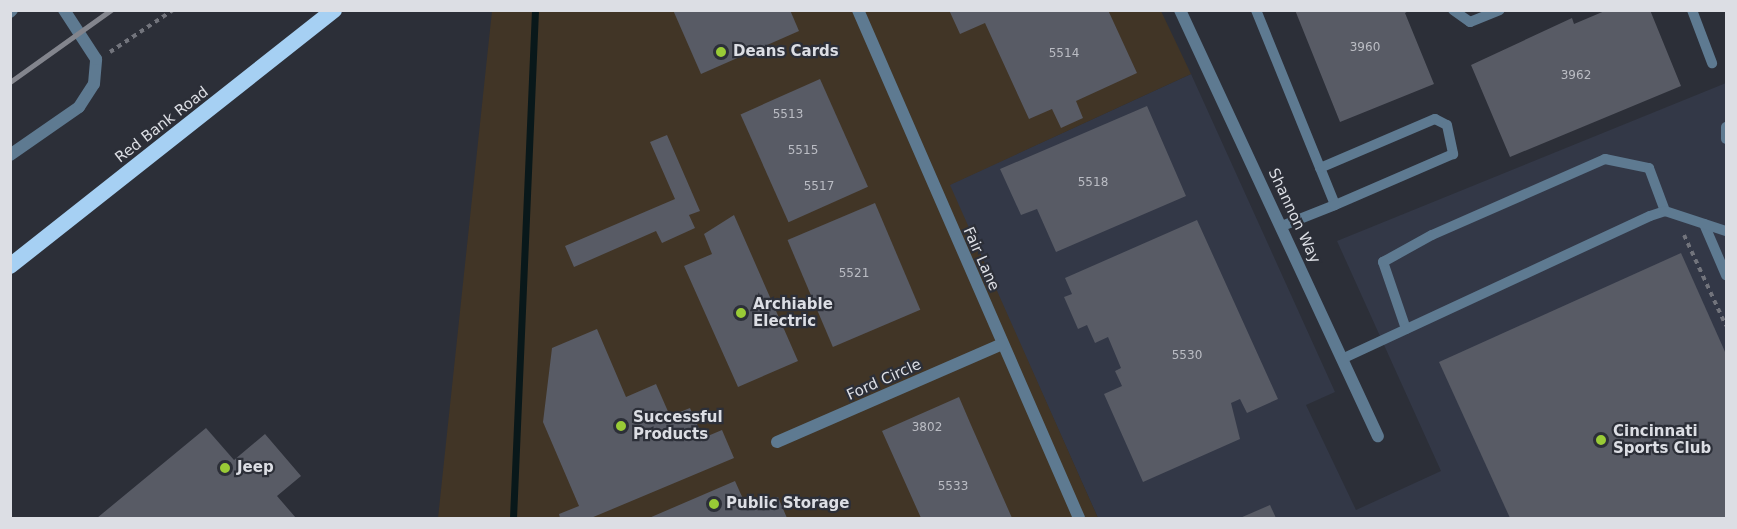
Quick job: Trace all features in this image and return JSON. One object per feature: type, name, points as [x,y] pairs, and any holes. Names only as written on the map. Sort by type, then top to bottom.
[{"type":"highway","name":"Red Bank Road","points":[[10,266],[334,10]]},
{"type":"street","points":[[10,155],[79,107],[94,84],[96,59],[64,10]]},
{"type":"street","name":"Fair Lane","points":[[858,10],[1079,519]]},
{"type":"street","name":"Shannon Way","points":[[1180,10],[1344,358],[1378,436]]},
{"type":"street","name":"Ford Circle","points":[[777,442],[1002,344]]},
{"type":"lane","points":[[1256,10],[1335,205]]},
{"type":"lane","points":[[1453,10],[1470,22],[1500,10]]},
{"type":"lane","points":[[1692,10],[1712,63]]},
{"type":"lane","points":[[1282,226],[1453,154],[1447,125],[1435,119],[1320,168]]},
{"type":"lane","points":[[1726,127],[1726,139]]},
{"type":"lane","points":[[1406,329],[1383,262],[1432,235],[1605,159],[1649,168],[1665,211]]},
{"type":"lane","points":[[1344,358],[1665,211],[1726,231]]},
{"type":"lane","points":[[1704,224],[1726,275]]},
{"type":"path","points":[[96,59],[173,10]]},
{"type":"path","points":[[1679,230],[1689,241],[1726,326]]},
{"type":"shaded area","points":[[492,11],[1161,11],[1191,74],[950,185],[1098,518],[438,518]]},
{"type":"shaded area","points":[[1191,74],[1335,392],[1306,405],[1356,510],[1441,471],[1337,241],[1726,83],[1726,518],[1098,518],[949,185]]},
{"type":"building","name":"Deans Cards","points":[[673,10],[790,10],[799,31],[701,74]]},
{"type":"building","points":[[949,10],[1108,10],[1137,73],[1076,101],[1083,118],[1061,128],[1052,109],[1029,119],[985,23],[960,34]]},
{"type":"building","points":[[1295,10],[1410,10],[1405,13],[1434,84],[1340,122]]},
{"type":"building","points":[[1607,10],[1650,10],[1681,86],[1510,157],[1471,65],[1572,18],[1574,24]]},
{"type":"building","points":[[820,79],[868,187],[789,222],[741,114]]},
{"type":"building","points":[[1147,106],[1186,196],[1056,252],[1037,209],[1021,215],[1000,169]]},
{"type":"building","points":[[667,135],[700,211],[689,215],[695,228],[662,243],[656,231],[574,267],[565,246],[675,199],[650,142]]},
{"type":"building","points":[[875,203],[920,310],[833,347],[788,240]]},
{"type":"building","name":"Archiable Electric","points":[[734,215],[798,361],[738,387],[684,266],[712,254],[704,234]]},
{"type":"building","points":[[1197,220],[1278,399],[1247,413],[1240,399],[1231,403],[1240,439],[1143,482],[1104,394],[1122,386],[1115,371],[1121,368],[1108,337],[1095,343],[1087,325],[1078,329],[1064,297],[1072,294],[1065,278]]},
{"type":"building","name":"Cincinnati Sports Club","points":[[1681,253],[1726,354],[1726,518],[1510,518],[1439,362]]},
{"type":"building","name":"Successful Products","points":[[597,329],[626,397],[656,384],[670,416],[690,408],[703,438],[722,430],[734,458],[591,518],[560,518],[559,514],[579,506],[543,422],[552,348]]},
{"type":"building","points":[[959,397],[1012,518],[921,518],[882,431]]},
{"type":"building","name":"Jeep","points":[[206,428],[234,460],[265,434],[301,476],[277,496],[296,518],[97,518]]},
{"type":"building","name":"Public Storage","points":[[735,481],[748,510],[778,497],[787,518],[649,518]]},
{"type":"building","points":[[1270,505],[1276,518],[1240,518]]},
{"type":"waterway","points":[[513,518],[535,10]]},
{"type":"railway","points":[[10,82],[111,10]]},
{"type":"place","name":"Deans Cards","points":[[721,52]]},
{"type":"place","name":"Archiable Electric","points":[[741,313]]},
{"type":"place","name":"Successful Products","points":[[621,426]]},
{"type":"place","name":"Cincinnati Sports Club","points":[[1601,440]]},
{"type":"place","name":"Jeep","points":[[225,468]]},
{"type":"place","name":"Public Storage","points":[[714,504]]}]
